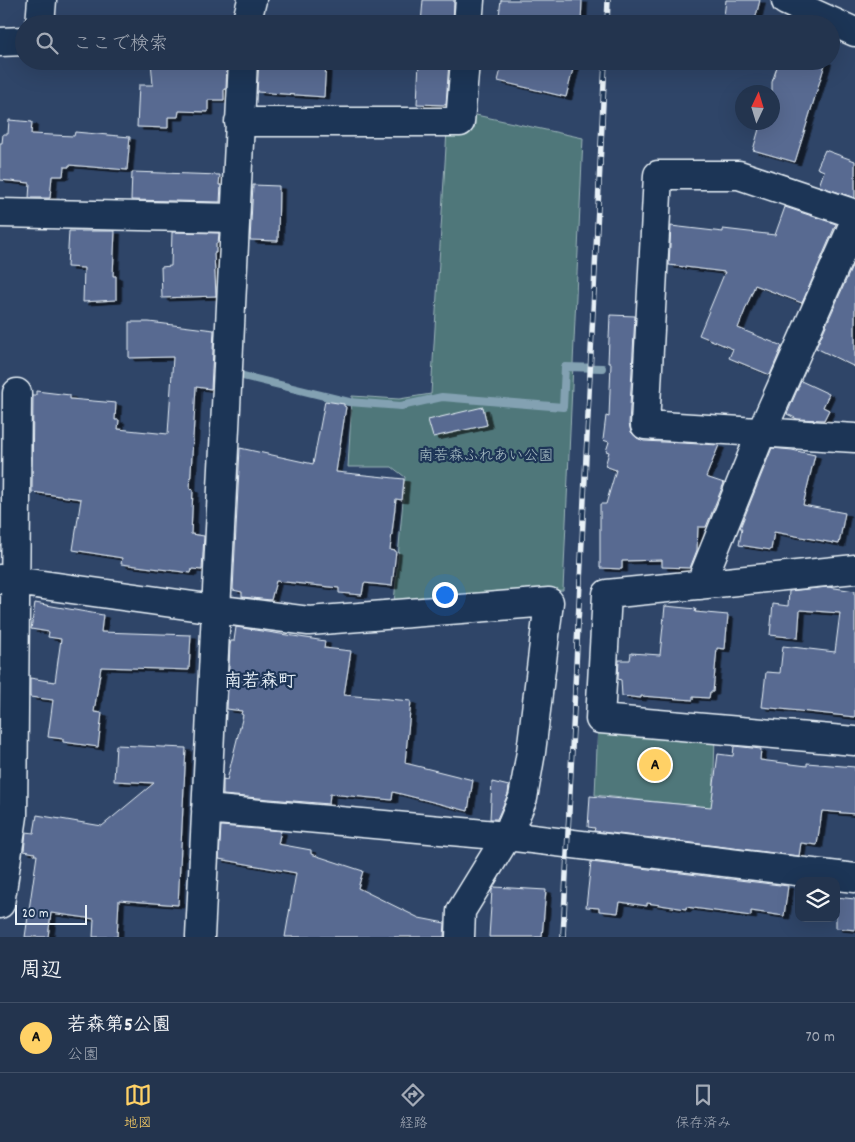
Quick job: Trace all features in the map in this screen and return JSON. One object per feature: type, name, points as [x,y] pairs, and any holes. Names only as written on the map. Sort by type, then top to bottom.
[{"type":"street","points":[[41,15],[42,0]]},
{"type":"street","points":[[248,15],[252,0]]},
{"type":"street","points":[[469,15],[470,0]]},
{"type":"street","points":[[786,0],[817,15]]},
{"type":"street","points":[[840,25],[855,32]]},
{"type":"street","points":[[0,42],[15,41]]},
{"type":"street","points":[[200,937],[242,70]]},
{"type":"street","points":[[239,122],[460,122],[464,70]]},
{"type":"street","points":[[700,585],[762,431],[854,226],[738,175],[658,175],[645,425],[762,431],[855,438]]},
{"type":"street","points":[[0,213],[235,218]]},
{"type":"street","points":[[0,904],[13,816],[8,580],[17,393]]},
{"type":"street","points":[[855,569],[606,594],[600,719],[855,742]]},
{"type":"street","points":[[8,580],[309,620],[549,602],[523,798],[507,836],[461,911],[460,937]]},
{"type":"street","points":[[206,809],[507,836],[855,878]]},
{"type":"green space","name":"南若森ふれあい公園","points":[[476,115],[583,138],[563,590],[394,603],[405,477],[392,467],[348,467],[352,396],[399,399],[431,394],[447,130],[466,131]]},
{"type":"green space","points":[[598,724],[715,735],[713,808],[595,795]]},
{"type":"building","points":[[423,0],[454,0],[453,15],[422,15]]},
{"type":"building","points":[[501,0],[582,0],[581,15],[499,15]]},
{"type":"building","points":[[726,0],[760,0],[756,15],[724,15]]},
{"type":"building","points":[[152,70],[227,70],[224,100],[208,100],[208,112],[179,111],[178,117],[168,117],[168,128],[137,127],[139,85],[153,85]]},
{"type":"building","points":[[258,70],[326,70],[324,97],[257,92]]},
{"type":"building","points":[[419,70],[448,70],[446,105],[417,104]]},
{"type":"building","points":[[501,70],[573,70],[566,97],[498,81]]},
{"type":"building","points":[[776,70],[823,70],[795,162],[753,150],[759,130],[780,130],[780,85],[772,85]]},
{"type":"building","points":[[9,120],[32,122],[31,134],[74,136],[75,132],[130,137],[127,170],[69,165],[69,167],[64,167],[63,176],[52,176],[50,198],[29,198],[30,183],[0,180],[0,143],[2,143],[3,134],[8,134]]},
{"type":"building","points":[[825,150],[855,161],[855,198],[819,186],[824,171],[817,168]]},
{"type":"building","points":[[132,172],[220,175],[220,202],[131,200]]},
{"type":"building","points":[[253,185],[279,186],[278,241],[250,240]]},
{"type":"building","points":[[785,207],[836,224],[802,303],[755,285],[738,328],[782,346],[770,375],[729,358],[733,349],[699,335],[725,272],[669,265],[671,226],[775,235]]},
{"type":"building","points":[[69,231],[115,231],[113,276],[116,276],[116,300],[83,302],[84,268],[67,267]]},
{"type":"building","points":[[172,232],[219,233],[216,253],[214,253],[216,296],[162,298],[161,267],[171,266]]},
{"type":"building","points":[[855,260],[855,367],[816,348]]},
{"type":"building","points":[[610,315],[635,316],[629,424],[631,432],[637,438],[644,441],[719,445],[706,477],[724,483],[706,527],[698,527],[697,550],[690,568],[662,567],[662,560],[622,561],[622,569],[600,568],[600,504],[606,504],[616,470],[605,466],[609,452],[606,451],[609,442],[603,440],[606,416],[609,417],[611,363],[608,363]]},
{"type":"building","points":[[129,322],[149,322],[214,330],[211,389],[196,387],[190,489],[193,490],[191,534],[204,536],[202,570],[192,569],[191,573],[121,564],[122,558],[73,550],[81,499],[32,492],[33,395],[36,395],[36,391],[70,395],[70,399],[116,403],[115,420],[119,420],[118,429],[168,434],[173,357],[129,358]]},
{"type":"building","points":[[801,381],[829,394],[823,407],[829,410],[824,420],[797,419],[787,414]]},
{"type":"building","points":[[325,401],[344,404],[346,407],[336,472],[404,479],[402,500],[396,499],[390,550],[396,551],[392,586],[364,583],[362,595],[339,593],[339,588],[276,581],[271,600],[242,597],[242,592],[233,590],[240,448],[313,464]]},
{"type":"building","points":[[483,407],[487,425],[433,437],[428,420]]},
{"type":"building","points":[[772,448],[815,455],[803,505],[845,513],[839,544],[774,532],[771,550],[739,545],[742,528],[740,528]]},
{"type":"building","points":[[828,587],[855,591],[855,717],[762,707],[766,672],[780,673],[783,646],[835,652],[840,613],[800,610],[798,638],[770,635],[773,604],[788,606],[789,591]]},
{"type":"building","points":[[35,603],[103,615],[101,632],[191,635],[189,670],[101,667],[94,712],[102,713],[98,747],[63,742],[63,739],[48,737],[53,700],[30,697],[30,678],[55,682],[61,639],[48,637],[49,632],[31,629]]},
{"type":"building","points":[[665,606],[696,609],[695,612],[728,615],[725,649],[717,648],[713,692],[710,692],[709,698],[693,697],[693,700],[622,696],[621,680],[618,679],[619,660],[630,660],[631,653],[660,655]]},
{"type":"building","points":[[236,627],[325,641],[324,648],[351,651],[344,695],[411,701],[405,763],[473,780],[468,811],[393,792],[392,800],[330,794],[329,804],[223,795],[223,779],[227,780],[243,715],[241,714],[242,711],[227,709],[230,645],[231,641],[234,641]]},
{"type":"building","points":[[116,745],[186,748],[178,905],[119,900],[117,937],[93,937],[94,919],[51,913],[48,937],[25,937],[37,855],[24,851],[26,832],[34,833],[37,815],[102,826],[154,783],[114,781]]},
{"type":"building","points":[[734,746],[761,749],[760,760],[807,766],[807,763],[855,767],[855,814],[822,811],[817,845],[801,843],[799,856],[594,831],[595,828],[588,827],[590,796],[711,807],[718,754],[733,756]]},
{"type":"building","points":[[492,782],[509,786],[508,794],[497,819],[490,819]]},
{"type":"building","points":[[221,826],[281,831],[278,844],[311,850],[311,854],[363,871],[358,888],[419,918],[445,923],[444,937],[285,937],[296,873],[219,859]]},
{"type":"building","points":[[591,862],[788,886],[784,916],[751,911],[751,916],[686,907],[686,909],[647,903],[647,906],[620,902],[618,913],[599,911],[599,908],[586,907]]},
{"type":"building","points":[[494,887],[546,890],[542,937],[489,937],[492,890]]},
{"type":"building","points":[[840,897],[855,899],[855,930],[836,928],[836,922],[840,922]]},
{"type":"waterway","points":[[239,375],[349,402],[401,406],[442,397],[563,407],[565,367],[602,368]]},
{"type":"railway","points":[[607,15],[608,0]]},
{"type":"railway","points":[[563,937],[605,70]]},
{"type":"place","name":"若森第5公園","points":[[655,765]]},
{"type":"district","name":"南若森町","points":[[260,682]]}]
